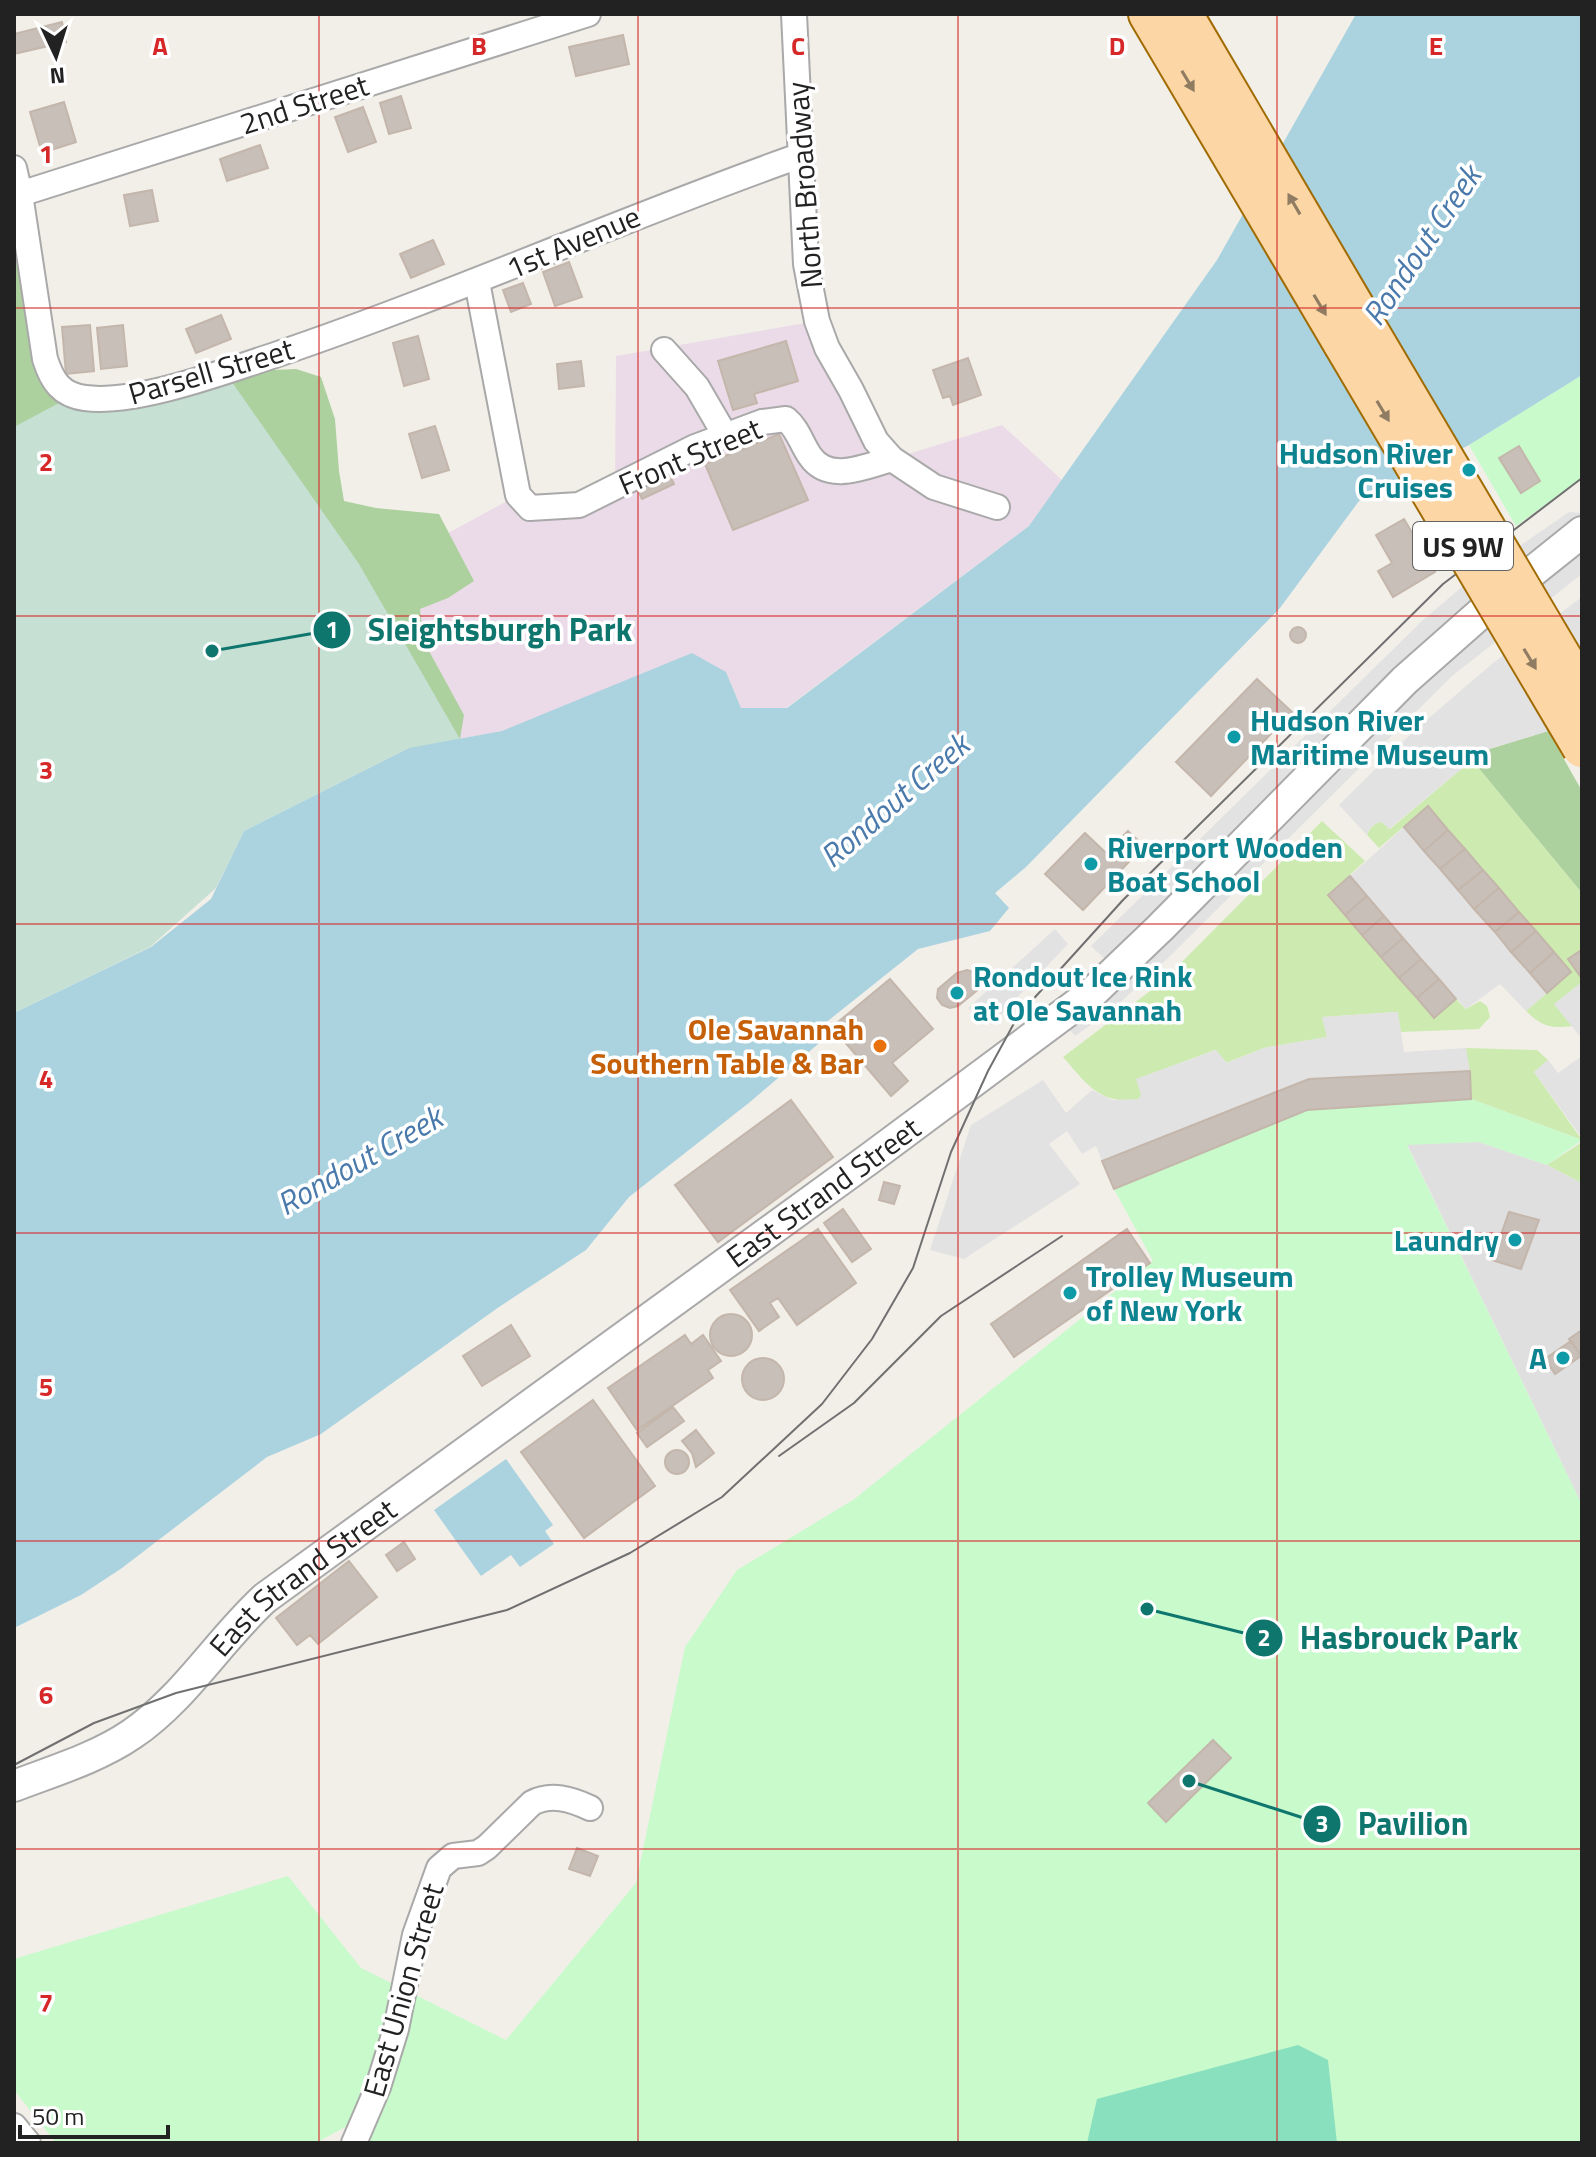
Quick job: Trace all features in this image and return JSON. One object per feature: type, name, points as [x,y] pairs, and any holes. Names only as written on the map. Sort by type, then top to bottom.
[{"type":"main road","name":"US 9W","points":[[1148,14],[1582,691]]},
{"type":"main road","name":"US 9W","points":[[1183,14],[1353,332],[1582,748]]},
{"type":"street","name":"2nd Street","points":[[20,194],[588,14]]},
{"type":"street","name":"North Broadway","points":[[794,14],[806,264],[817,321],[827,348],[876,441],[892,459],[934,487],[997,507]]},
{"type":"street","name":"1st Avenue","points":[[348,330],[477,282],[673,201],[799,156]]},
{"type":"street","name":"Parsell Street","points":[[14,168],[45,359],[51,377],[67,393],[99,399],[136,395],[225,372],[348,330]]},
{"type":"street","name":"Front Street","points":[[477,282],[518,495],[530,508],[579,505],[695,447],[762,422],[786,419],[794,426],[810,457],[823,469],[852,470],[892,459]]},
{"type":"street","points":[[664,350],[697,387],[725,435]]},
{"type":"street","name":"East Strand Street","points":[[14,1786],[88,1757],[131,1735],[176,1693],[265,1598],[1092,993],[1405,680],[1482,612],[1582,532]]},
{"type":"street","name":"East Union Street","points":[[354,2143],[383,2072],[396,2029],[415,1935],[439,1868],[453,1856],[478,1853],[487,1847],[532,1803],[540,1799],[557,1797],[590,1808]]},
{"type":"street","points":[[14,2126],[28,2143]]},
{"type":"shaded area","points":[[817,321],[892,459],[1002,425],[1062,480],[1029,526],[786,708],[741,708],[726,672],[502,731],[460,739],[359,564],[441,537],[518,495],[530,508],[615,487],[616,356]]},
{"type":"shaded area","points":[[1569,512],[1582,513],[1582,574],[1452,676],[1167,959],[1112,1010],[1075,1036],[1063,1021],[1121,974],[1091,946],[1423,620],[1470,580]]},
{"type":"shaded area","points":[[1582,597],[1582,709],[1548,731],[1483,751],[1389,829],[1382,822],[1377,823],[1367,835],[1339,805],[1415,730],[1493,663]]},
{"type":"shaded area","points":[[1404,827],[1547,993],[1526,1011],[1500,984],[1466,1009],[1350,876]]},
{"type":"shaded area","points":[[1055,929],[1068,944],[991,1025],[968,1008]]},
{"type":"shaded area","points":[[1582,982],[1582,1039],[1554,1004]]},
{"type":"shaded area","points":[[1398,1012],[1404,1052],[1466,1048],[1470,1071],[1309,1079],[1102,1161],[1096,1146],[1082,1154],[1067,1131],[1049,1144],[1080,1184],[964,1259],[930,1250],[971,1125],[1043,1080],[1066,1113],[1092,1090],[1112,1100],[1139,1099],[1141,1094],[1136,1079],[1216,1050],[1227,1063],[1264,1048],[1327,1037],[1322,1017]]},
{"type":"shaded area","points":[[1582,1056],[1582,1138],[1534,1072],[1548,1060],[1558,1073]]},
{"type":"shaded area","points":[[1479,1142],[1547,1165],[1582,1183],[1582,1505],[1407,1144]]},
{"type":"green space","points":[[14,168],[45,359],[67,393],[225,372],[296,369],[321,377],[335,419],[344,501],[376,508],[439,514],[474,581],[448,598],[420,609],[423,640],[464,715],[460,739],[409,748],[14,521]]},
{"type":"green space","points":[[225,372],[359,564],[460,739],[409,748],[244,831],[216,888],[150,947],[14,1013],[14,427],[74,395]]},
{"type":"green space","points":[[1582,375],[1582,478],[1516,526],[1469,445]]},
{"type":"green space","points":[[1548,731],[1582,791],[1582,893],[1472,760],[1483,751]]},
{"type":"green space","points":[[1472,760],[1582,893],[1582,982],[1555,1004],[1572,1026],[1547,1025],[1526,1011],[1571,972],[1428,806],[1379,848],[1367,835],[1373,826],[1382,822],[1390,829]]},
{"type":"green space","points":[[1322,821],[1365,861],[1328,895],[1433,1018],[1456,999],[1466,1009],[1480,1001],[1487,1006],[1490,1017],[1479,1029],[1401,1032],[1397,1012],[1323,1017],[1327,1037],[1264,1048],[1226,1063],[1215,1050],[1137,1079],[1141,1094],[1139,1099],[1114,1099],[1087,1084],[1063,1057],[1162,982]]},
{"type":"green space","points":[[1466,1048],[1537,1050],[1548,1060],[1534,1072],[1582,1140],[1471,1099]]},
{"type":"green space","points":[[1471,1099],[1582,1140],[1547,1165],[1479,1142],[1407,1145],[1582,1505],[1582,2143],[369,2143],[370,2140],[345,2127],[316,2143],[56,2143],[14,2090],[14,1959],[288,1876],[361,1968],[506,2040],[636,1883],[685,1647],[737,1570],[853,1500],[1153,1261],[1114,1189],[1307,1110]]},
{"type":"green space","points":[[1582,1142],[1582,1183],[1547,1165]]},
{"type":"green space","points":[[1298,2045],[1328,2060],[1337,2143],[1087,2143],[1097,2099]]},
{"type":"water","name":"Rondout Creek","points":[[1356,14],[1582,14],[1582,375],[1469,445],[1359,501],[1280,608],[1026,867],[995,893],[1009,908],[990,931],[918,949],[819,1028],[824,1039],[629,1197],[586,1250],[499,1307],[321,1434],[267,1457],[122,1568],[81,1595],[14,1628],[14,1013],[151,947],[211,899],[244,831],[409,748],[502,731],[692,653],[726,672],[741,708],[787,708],[1029,526],[1217,260]]},
{"type":"water","points":[[506,1459],[553,1525],[545,1531],[554,1544],[520,1567],[511,1555],[481,1576],[434,1510]]},
{"type":"building","points":[[62,22],[66,42],[14,54],[14,34]]},
{"type":"building","points":[[623,35],[629,64],[576,76],[569,47]]},
{"type":"building","points":[[401,96],[411,128],[389,134],[380,103]]},
{"type":"building","points":[[64,102],[76,142],[42,153],[30,112]]},
{"type":"building","points":[[363,107],[376,142],[348,152],[335,117]]},
{"type":"building","points":[[260,145],[268,168],[227,181],[220,159]]},
{"type":"building","points":[[152,190],[158,221],[130,226],[124,195]]},
{"type":"building","points":[[433,240],[444,264],[411,278],[400,254]]},
{"type":"building","points":[[569,262],[582,297],[555,306],[543,272]]},
{"type":"building","points":[[523,283],[531,304],[511,312],[503,290]]},
{"type":"building","points":[[221,315],[231,339],[196,353],[186,329]]},
{"type":"building","points":[[90,325],[94,371],[66,374],[62,327]]},
{"type":"building","points":[[123,325],[127,366],[101,369],[97,328]]},
{"type":"building","points":[[418,336],[429,379],[404,386],[393,343]]},
{"type":"building","points":[[786,341],[798,381],[754,394],[757,403],[733,410],[718,361]]},
{"type":"building","points":[[968,358],[981,395],[953,405],[950,396],[943,398],[933,370]]},
{"type":"building","points":[[581,361],[584,386],[559,389],[557,364]]},
{"type":"building","points":[[435,426],[449,470],[422,478],[409,434]]},
{"type":"building","points":[[779,434],[808,500],[733,530],[705,464]]},
{"type":"building","points":[[1519,446],[1540,481],[1521,493],[1499,458]]},
{"type":"building","points":[[665,465],[674,484],[642,499],[633,480]]},
{"type":"building","points":[[1404,519],[1435,572],[1393,597],[1378,571],[1392,563],[1376,535]]},
{"type":"building","points":[[1298,627],[1306,635],[1298,643],[1290,635]]},
{"type":"building","name":"Hudson River Maritime Museum","points":[[1257,679],[1292,712],[1211,796],[1176,762]]},
{"type":"building","points":[[1428,806],[1448,830],[1424,851],[1404,827]]},
{"type":"building","points":[[1448,830],[1465,849],[1440,869],[1424,851]]},
{"type":"building","name":"Riverport Wooden Boat School","points":[[1128,831],[1144,846],[1083,910],[1045,874],[1085,833],[1106,853]]},
{"type":"building","points":[[1465,849],[1483,870],[1458,890],[1440,869]]},
{"type":"building","points":[[1483,870],[1499,888],[1474,909],[1458,890]]},
{"type":"building","points":[[1350,876],[1367,896],[1345,915],[1328,895]]},
{"type":"building","points":[[1499,888],[1519,912],[1495,932],[1474,909]]},
{"type":"building","points":[[1367,896],[1384,916],[1362,935],[1345,915]]},
{"type":"building","points":[[1519,912],[1536,931],[1511,952],[1495,932]]},
{"type":"building","points":[[1384,916],[1403,938],[1381,957],[1362,935]]},
{"type":"building","points":[[1536,931],[1554,952],[1530,973],[1511,952]]},
{"type":"building","points":[[1403,938],[1421,959],[1399,978],[1381,957]]},
{"type":"building","points":[[1580,951],[1582,954],[1580,976],[1568,959]]},
{"type":"building","points":[[1554,952],[1571,972],[1547,993],[1530,973]]},
{"type":"building","points":[[1421,959],[1439,979],[1417,998],[1399,978]]},
{"type":"building","name":"Rondout Ice Rink at Ole Savannah","points":[[967,970],[974,972],[980,981],[980,988],[958,1006],[950,1008],[942,1005],[937,998],[938,989],[957,973]]},
{"type":"building","name":"Ole Savannah Southern Table & Bar","points":[[890,979],[933,1029],[892,1063],[908,1081],[891,1096],[832,1027]]},
{"type":"building","points":[[1439,979],[1456,999],[1434,1018],[1417,998]]},
{"type":"building","points":[[1470,1071],[1471,1099],[1307,1110],[1114,1189],[1102,1161],[1309,1079]]},
{"type":"building","points":[[791,1100],[833,1157],[718,1242],[675,1185]]},
{"type":"building","points":[[884,1182],[900,1186],[894,1204],[879,1200]]},
{"type":"building","points":[[843,1209],[871,1249],[852,1262],[824,1223]]},
{"type":"building","name":"Laundry","points":[[1509,1212],[1539,1220],[1521,1269],[1492,1260]]},
{"type":"building","points":[[818,1229],[856,1283],[797,1325],[778,1298],[770,1303],[779,1317],[759,1331],[730,1290]]},
{"type":"building","name":"Trolley Museum of New York","points":[[1127,1229],[1150,1263],[1014,1357],[991,1324]]},
{"type":"building","points":[[731,1314],[746,1320],[752,1335],[746,1350],[731,1356],[716,1350],[710,1335],[716,1320]]},
{"type":"building","points":[[511,1325],[530,1356],[482,1386],[463,1356]]},
{"type":"building","name":"A","points":[[1582,1330],[1582,1352],[1580,1354],[1569,1339]]},
{"type":"building","points":[[685,1335],[691,1344],[703,1335],[721,1361],[708,1370],[713,1378],[637,1430],[608,1388]]},
{"type":"building","name":"A","points":[[1571,1341],[1581,1356],[1555,1374],[1545,1359]]},
{"type":"building","points":[[763,1358],[778,1364],[784,1379],[778,1394],[763,1400],[748,1394],[742,1379],[748,1364]]},
{"type":"building","points":[[593,1400],[655,1486],[584,1538],[521,1452]]},
{"type":"building","points":[[673,1407],[684,1421],[647,1447],[637,1433]]},
{"type":"building","points":[[696,1430],[714,1453],[696,1467],[692,1453],[682,1441]]},
{"type":"building","points":[[677,1450],[685,1454],[689,1462],[685,1470],[677,1474],[669,1470],[665,1462],[669,1454]]},
{"type":"building","points":[[404,1542],[415,1559],[397,1571],[386,1555]]},
{"type":"building","points":[[349,1561],[377,1597],[318,1644],[310,1635],[297,1645],[276,1618]]},
{"type":"building","points":[[1213,1740],[1231,1758],[1166,1822],[1148,1803]]},
{"type":"building","points":[[577,1848],[598,1856],[590,1876],[569,1869]]},
{"type":"tram line","points":[[14,1765],[94,1723],[176,1693],[507,1610],[630,1553],[722,1497],[822,1404],[872,1339],[913,1268],[951,1152],[988,1071],[1018,1016],[1123,900],[1443,584],[1582,478]]},
{"type":"tram line","points":[[779,1456],[854,1403],[941,1316],[1062,1236]]},
{"type":"place","name":"Hudson River Cruises","points":[[1469,470]]},
{"type":"place","name":"Sleightsburgh Park","points":[[212,651]]},
{"type":"place","name":"Hudson River Maritime Museum","points":[[1234,737]]},
{"type":"place","name":"Riverport Wooden Boat School","points":[[1091,864]]},
{"type":"place","name":"Rondout Ice Rink at Ole Savannah","points":[[957,993]]},
{"type":"place","name":"Ole Savannah Southern Table & Bar","points":[[880,1046]]},
{"type":"place","name":"Laundry","points":[[1515,1240]]},
{"type":"place","name":"Trolley Museum of New York","points":[[1070,1293]]},
{"type":"place","name":"A","points":[[1563,1358]]},
{"type":"place","name":"Hasbrouck Park","points":[[1147,1609]]},
{"type":"place","name":"Pavilion","points":[[1189,1781]]}]
